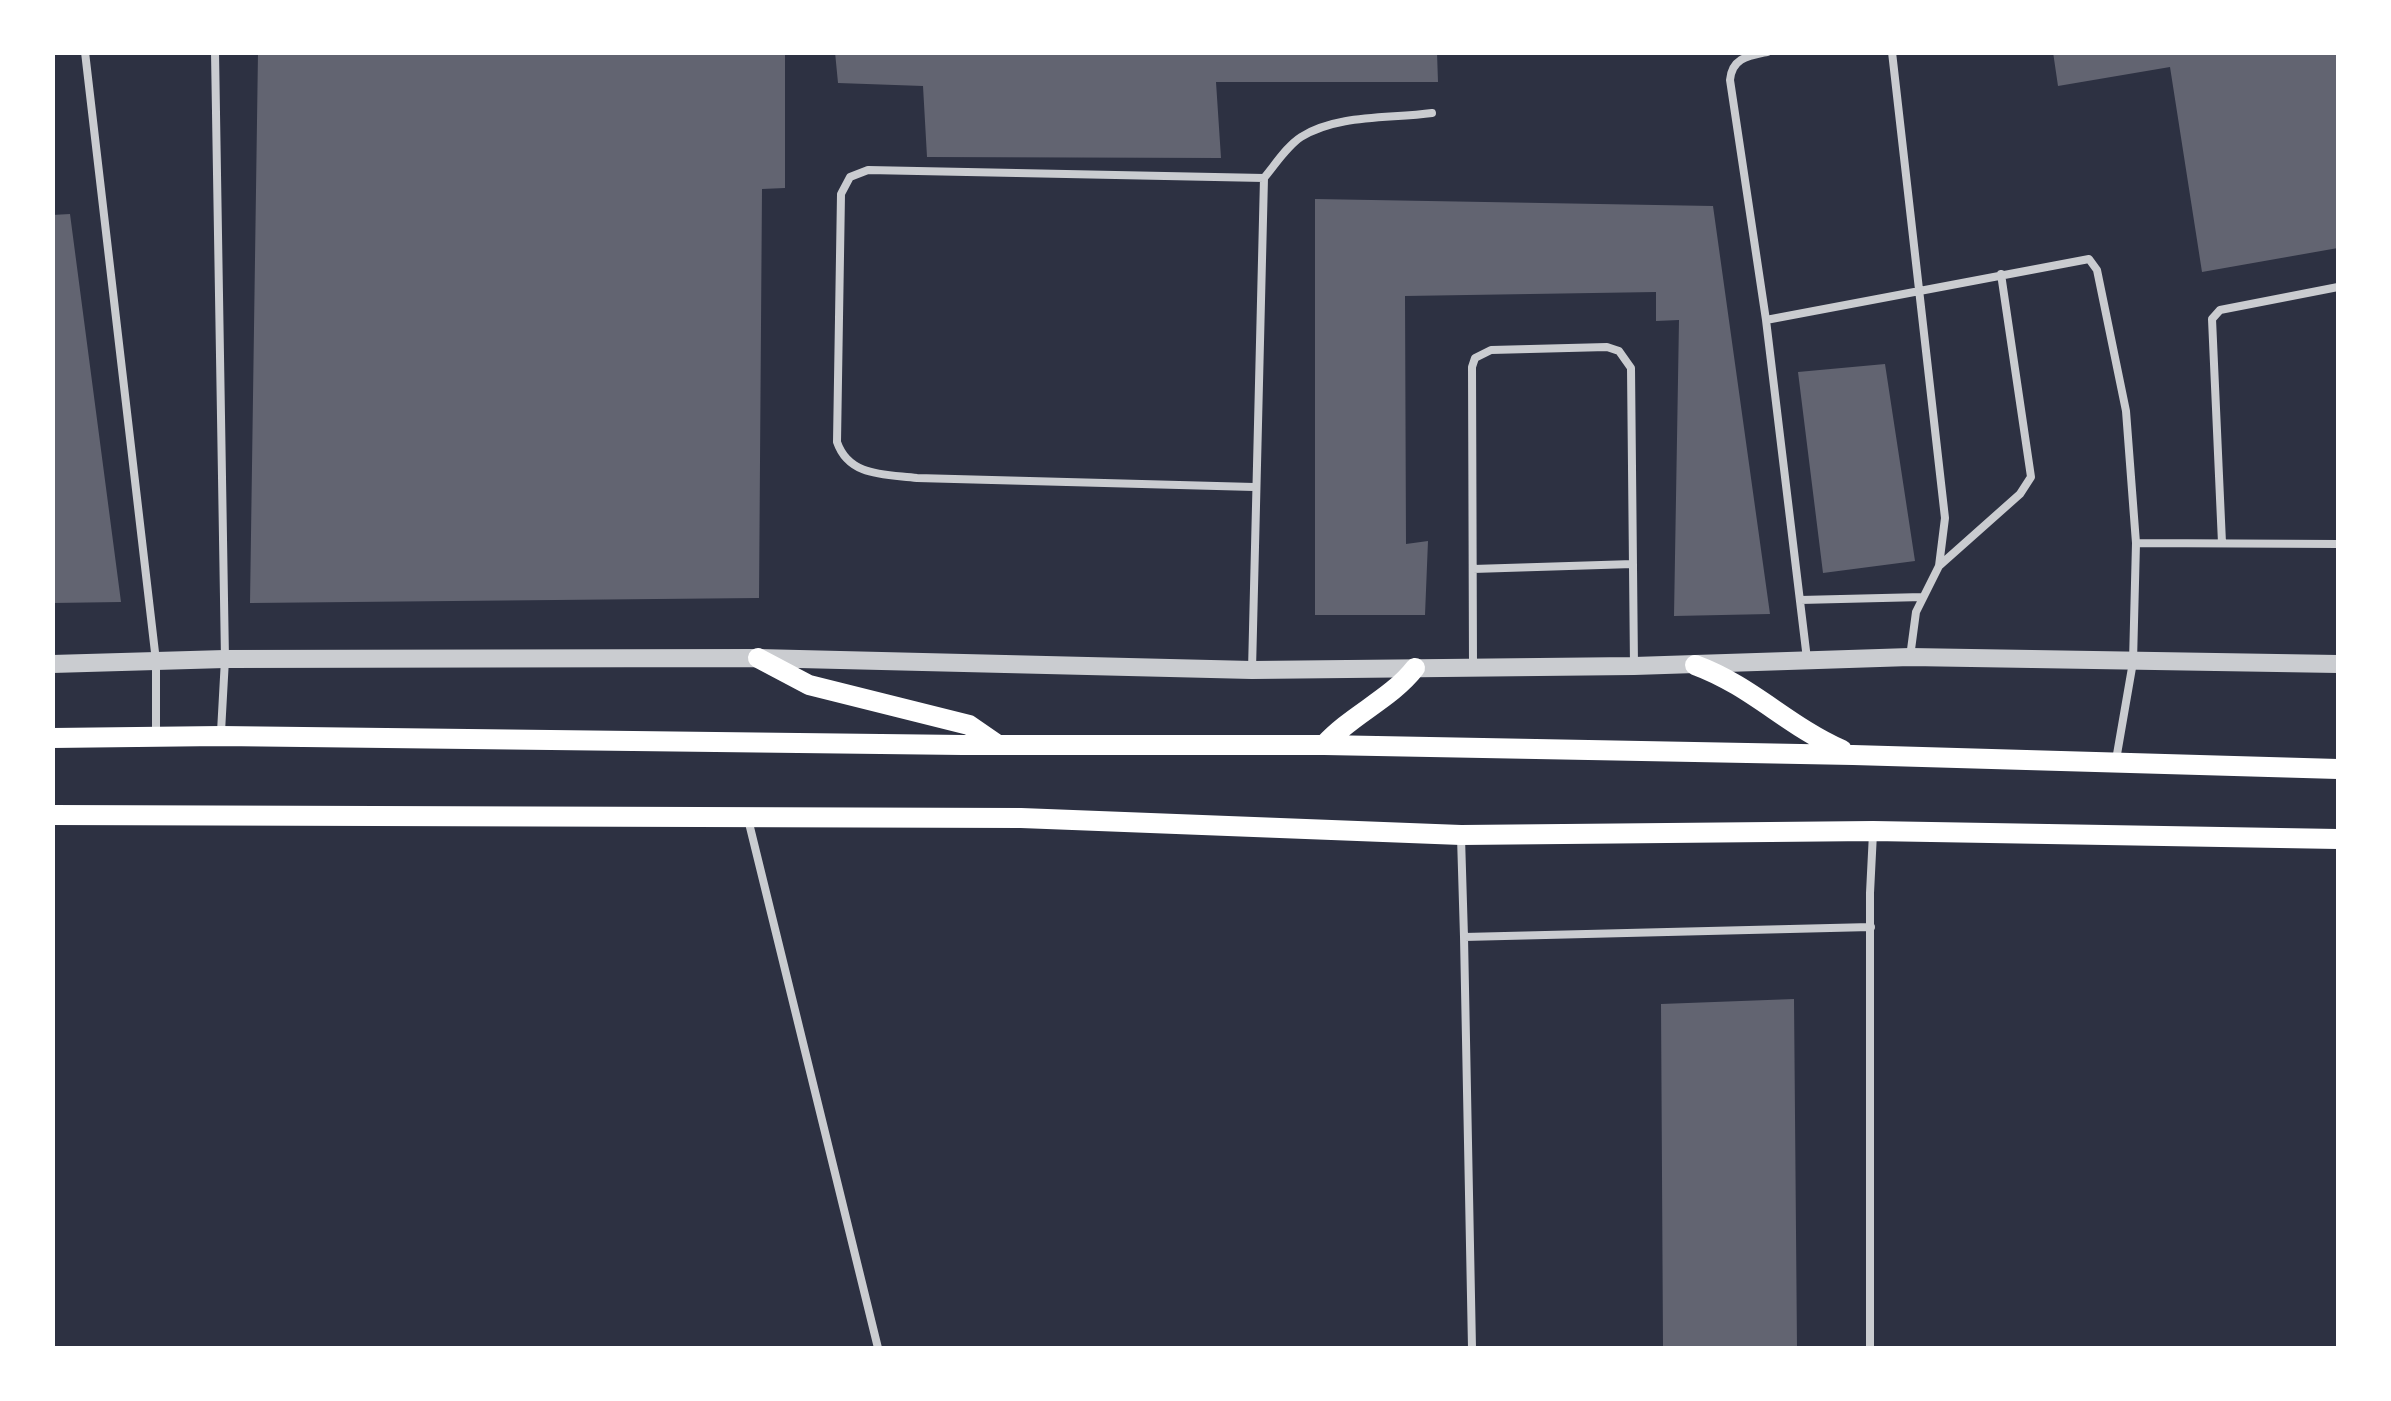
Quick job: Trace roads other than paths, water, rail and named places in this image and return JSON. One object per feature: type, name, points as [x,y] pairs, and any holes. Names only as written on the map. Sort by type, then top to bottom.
[{"type":"main road","points":[[758,658],[808,685],[969,724],[998,745]]},
{"type":"main road","points":[[1695,664],[1738,682],[1792,724],[1853,755]]},
{"type":"main road","points":[[1324,745],[1342,726],[1401,684],[1415,668]]},
{"type":"main road","points":[[52,738],[1324,745],[1853,755],[2338,770]]},
{"type":"main road","points":[[52,815],[1020,818],[1461,835],[1874,832],[2338,838]]},
{"type":"street","points":[[52,664],[225,659],[758,658],[1252,670],[1634,666],[1910,657],[2338,664]]},
{"type":"lane","points":[[85,52],[156,661],[156,736]]},
{"type":"lane","points":[[215,52],[225,659],[221,736]]},
{"type":"lane","points":[[1767,52],[1737,62],[1731,69],[1730,80],[1766,320],[1807,659]]},
{"type":"lane","points":[[1892,52],[1945,518],[1939,566]]},
{"type":"lane","points":[[1252,670],[1264,178],[1298,139],[1318,129],[1344,121],[1432,113]]},
{"type":"lane","points":[[1254,487],[917,478],[868,472],[846,462],[837,442],[841,194],[850,177],[868,170],[1264,178]]},
{"type":"lane","points":[[1766,320],[2084,258],[2094,263],[2126,411],[2136,542],[2132,662],[2115,764]]},
{"type":"lane","points":[[1910,657],[1913,626],[1939,566],[2020,494],[2031,477],[2001,274]]},
{"type":"lane","points":[[2222,543],[2212,319],[2220,310],[2338,288]]},
{"type":"lane","points":[[1474,668],[1472,367],[1476,358],[1492,350],[1607,347],[1627,358],[1632,381],[1634,666]]},
{"type":"lane","points":[[2136,542],[2338,544]]},
{"type":"lane","points":[[1473,569],[1633,564]]},
{"type":"lane","points":[[1800,600],[1923,596]]},
{"type":"lane","points":[[748,819],[878,1348]]},
{"type":"lane","points":[[1870,1348],[1874,832]]},
{"type":"lane","points":[[1461,835],[1472,1348]]},
{"type":"lane","points":[[1464,937],[1871,927]]}]
